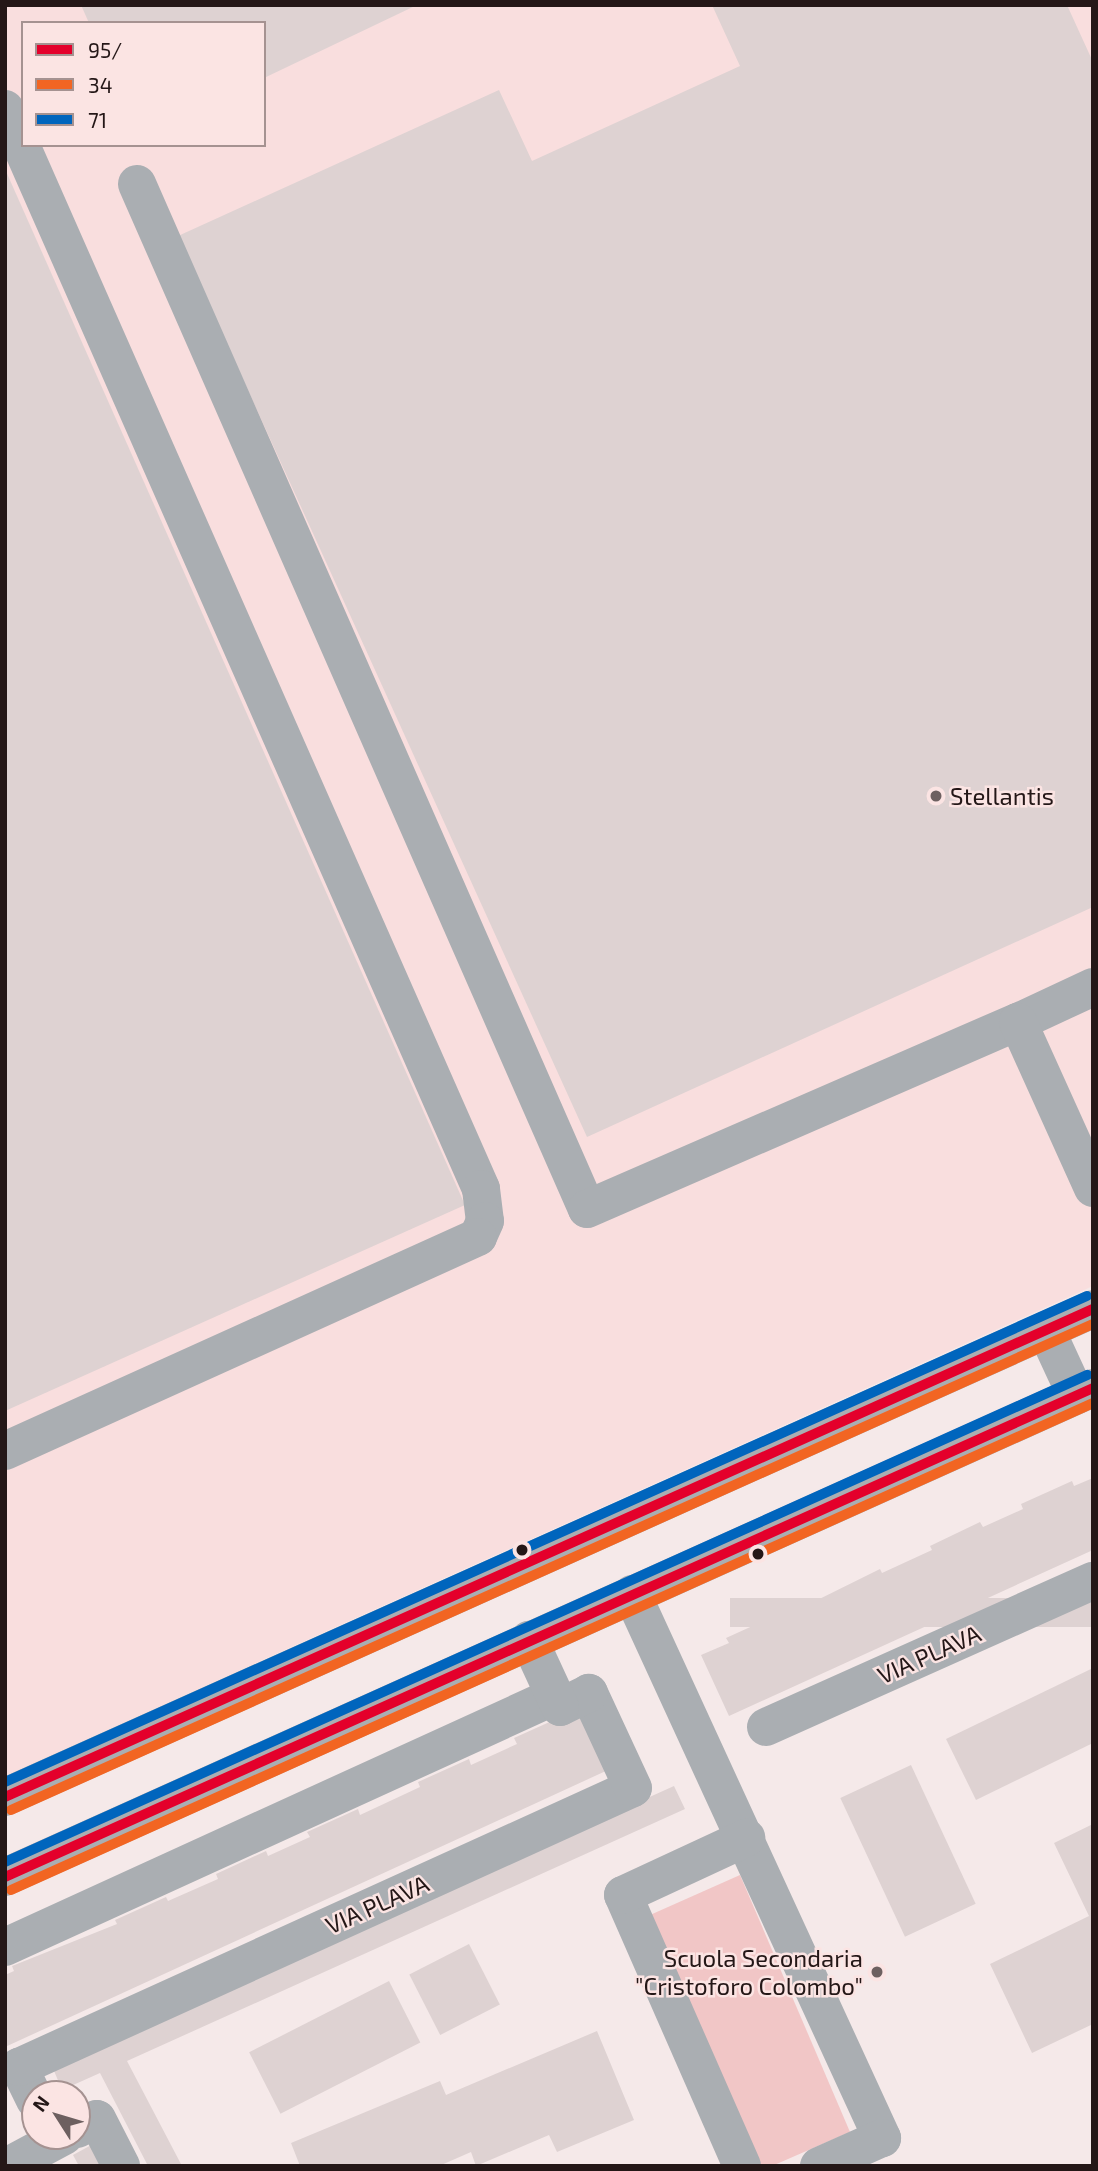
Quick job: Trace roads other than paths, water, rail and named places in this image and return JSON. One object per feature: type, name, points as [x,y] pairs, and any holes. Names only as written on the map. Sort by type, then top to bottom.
[{"type":"street","points":[[5,109],[21,145]]},
{"type":"street","points":[[5,1451],[478,1237],[485,1221],[481,1189],[22,147]]},
{"type":"street","points":[[137,184],[587,1209],[1093,987]]},
{"type":"street","points":[[1018,1022],[1093,1188]]},
{"type":"street","points":[[5,1797],[1093,1309]]},
{"type":"street","points":[[5,1877],[1085,1391],[1046,1330]]},
{"type":"street","name":"VIA PLAVA","points":[[766,1727],[1093,1581]]},
{"type":"street","points":[[632,1594],[882,2138],[818,2166]]},
{"type":"street","points":[[529,1640],[555,1696]]},
{"type":"street","name":"VIA PLAVA","points":[[5,1947],[555,1696],[560,1707],[589,1693],[633,1788],[19,2067],[25,2080]]},
{"type":"street","points":[[742,2166],[623,1895],[746,1838]]},
{"type":"street","points":[[91,2122],[97,2119],[121,2166]]},
{"type":"street","points":[[8,2166],[36,2150]]},
{"type":"place","name":"Stellantis","points":[[936,796]]},
{"type":"place","name":"Scuola Secondaria \"Cristoforo Colombo\"","points":[[877,1972]]}]
